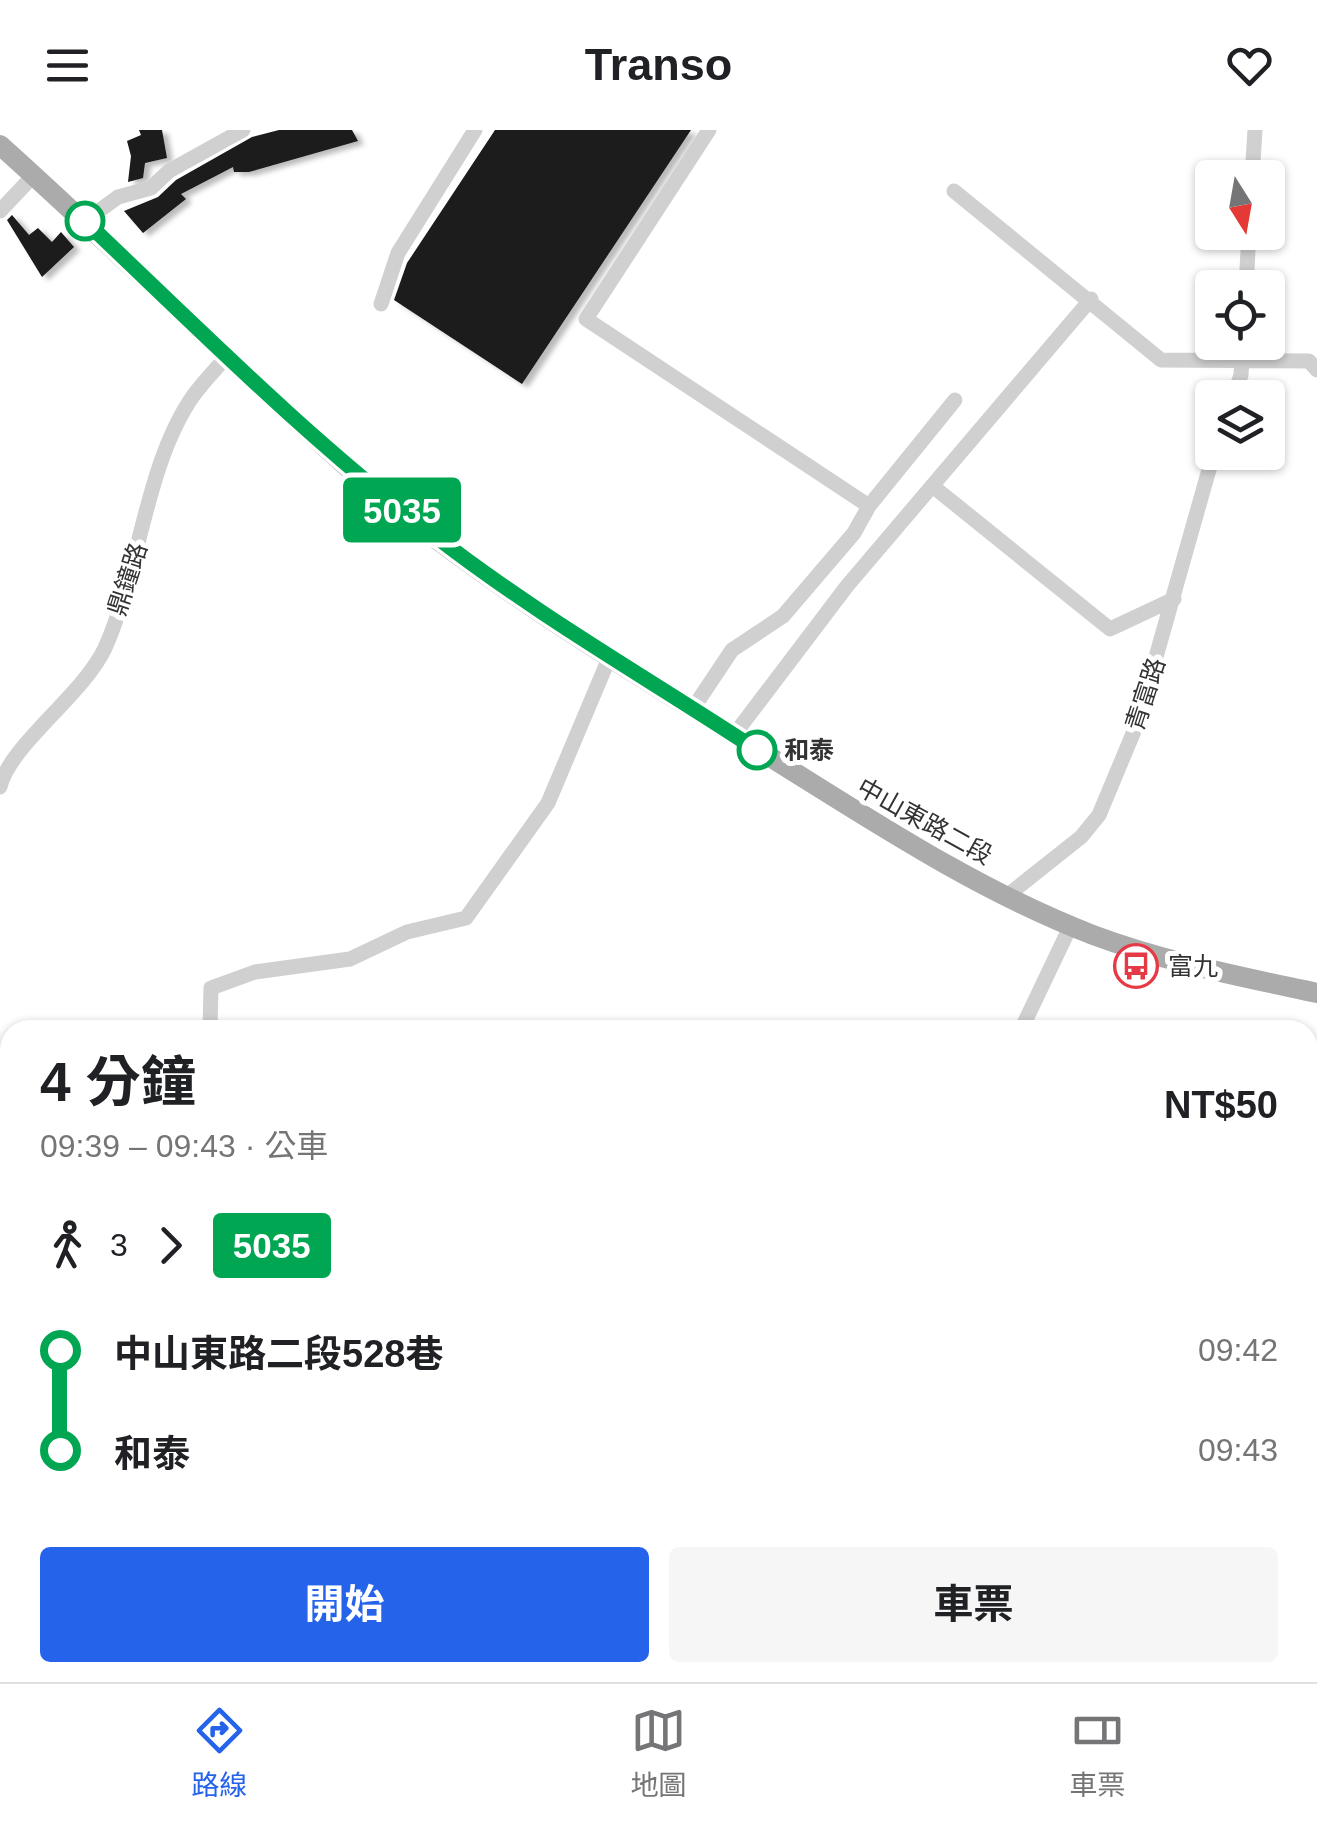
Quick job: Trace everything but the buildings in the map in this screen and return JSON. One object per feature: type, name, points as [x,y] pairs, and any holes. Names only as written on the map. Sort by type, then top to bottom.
[{"type":"main road","name":"中山東路二段","points":[[0,145],[347,467],[434,536],[692,710],[814,788],[1008,896],[1071,925],[1228,974],[1317,993]]},
{"type":"street","points":[[85,221],[118,197],[151,188],[169,170],[244,130]]},
{"type":"street","points":[[381,304],[398,253],[475,130]]},
{"type":"street","points":[[709,130],[586,319],[868,506]]},
{"type":"street","points":[[1253,160],[1255,130]]},
{"type":"street","points":[[0,211],[34,176]]},
{"type":"street","points":[[954,190],[1161,360],[1195,360]]},
{"type":"street","points":[[734,735],[848,586],[1091,300]]},
{"type":"street","name":"鼎鐘路","points":[[0,787],[18,757],[77,693],[104,649],[170,441],[192,397],[228,355]]},
{"type":"street","points":[[1237,380],[1242,360],[1310,361],[1317,370]]},
{"type":"street","points":[[692,710],[732,650],[783,616],[854,533],[868,506],[956,400]]},
{"type":"street","name":"青富路","points":[[1008,896],[1080,836],[1099,814],[1137,724],[1209,470]]},
{"type":"street","points":[[935,488],[1110,628],[1174,599]]},
{"type":"street","points":[[210,1020],[210,988],[255,972],[350,959],[408,932],[466,918],[548,804],[610,656]]},
{"type":"street","points":[[1026,1020],[1071,925]]},
{"type":"bus line","name":"5035","points":[[85,221],[347,467],[434,536],[485,574],[757,750]]},
{"type":"place","name":"和泰","points":[[757,750]]},
{"type":"place","name":"富九","points":[[1136,966]]}]
